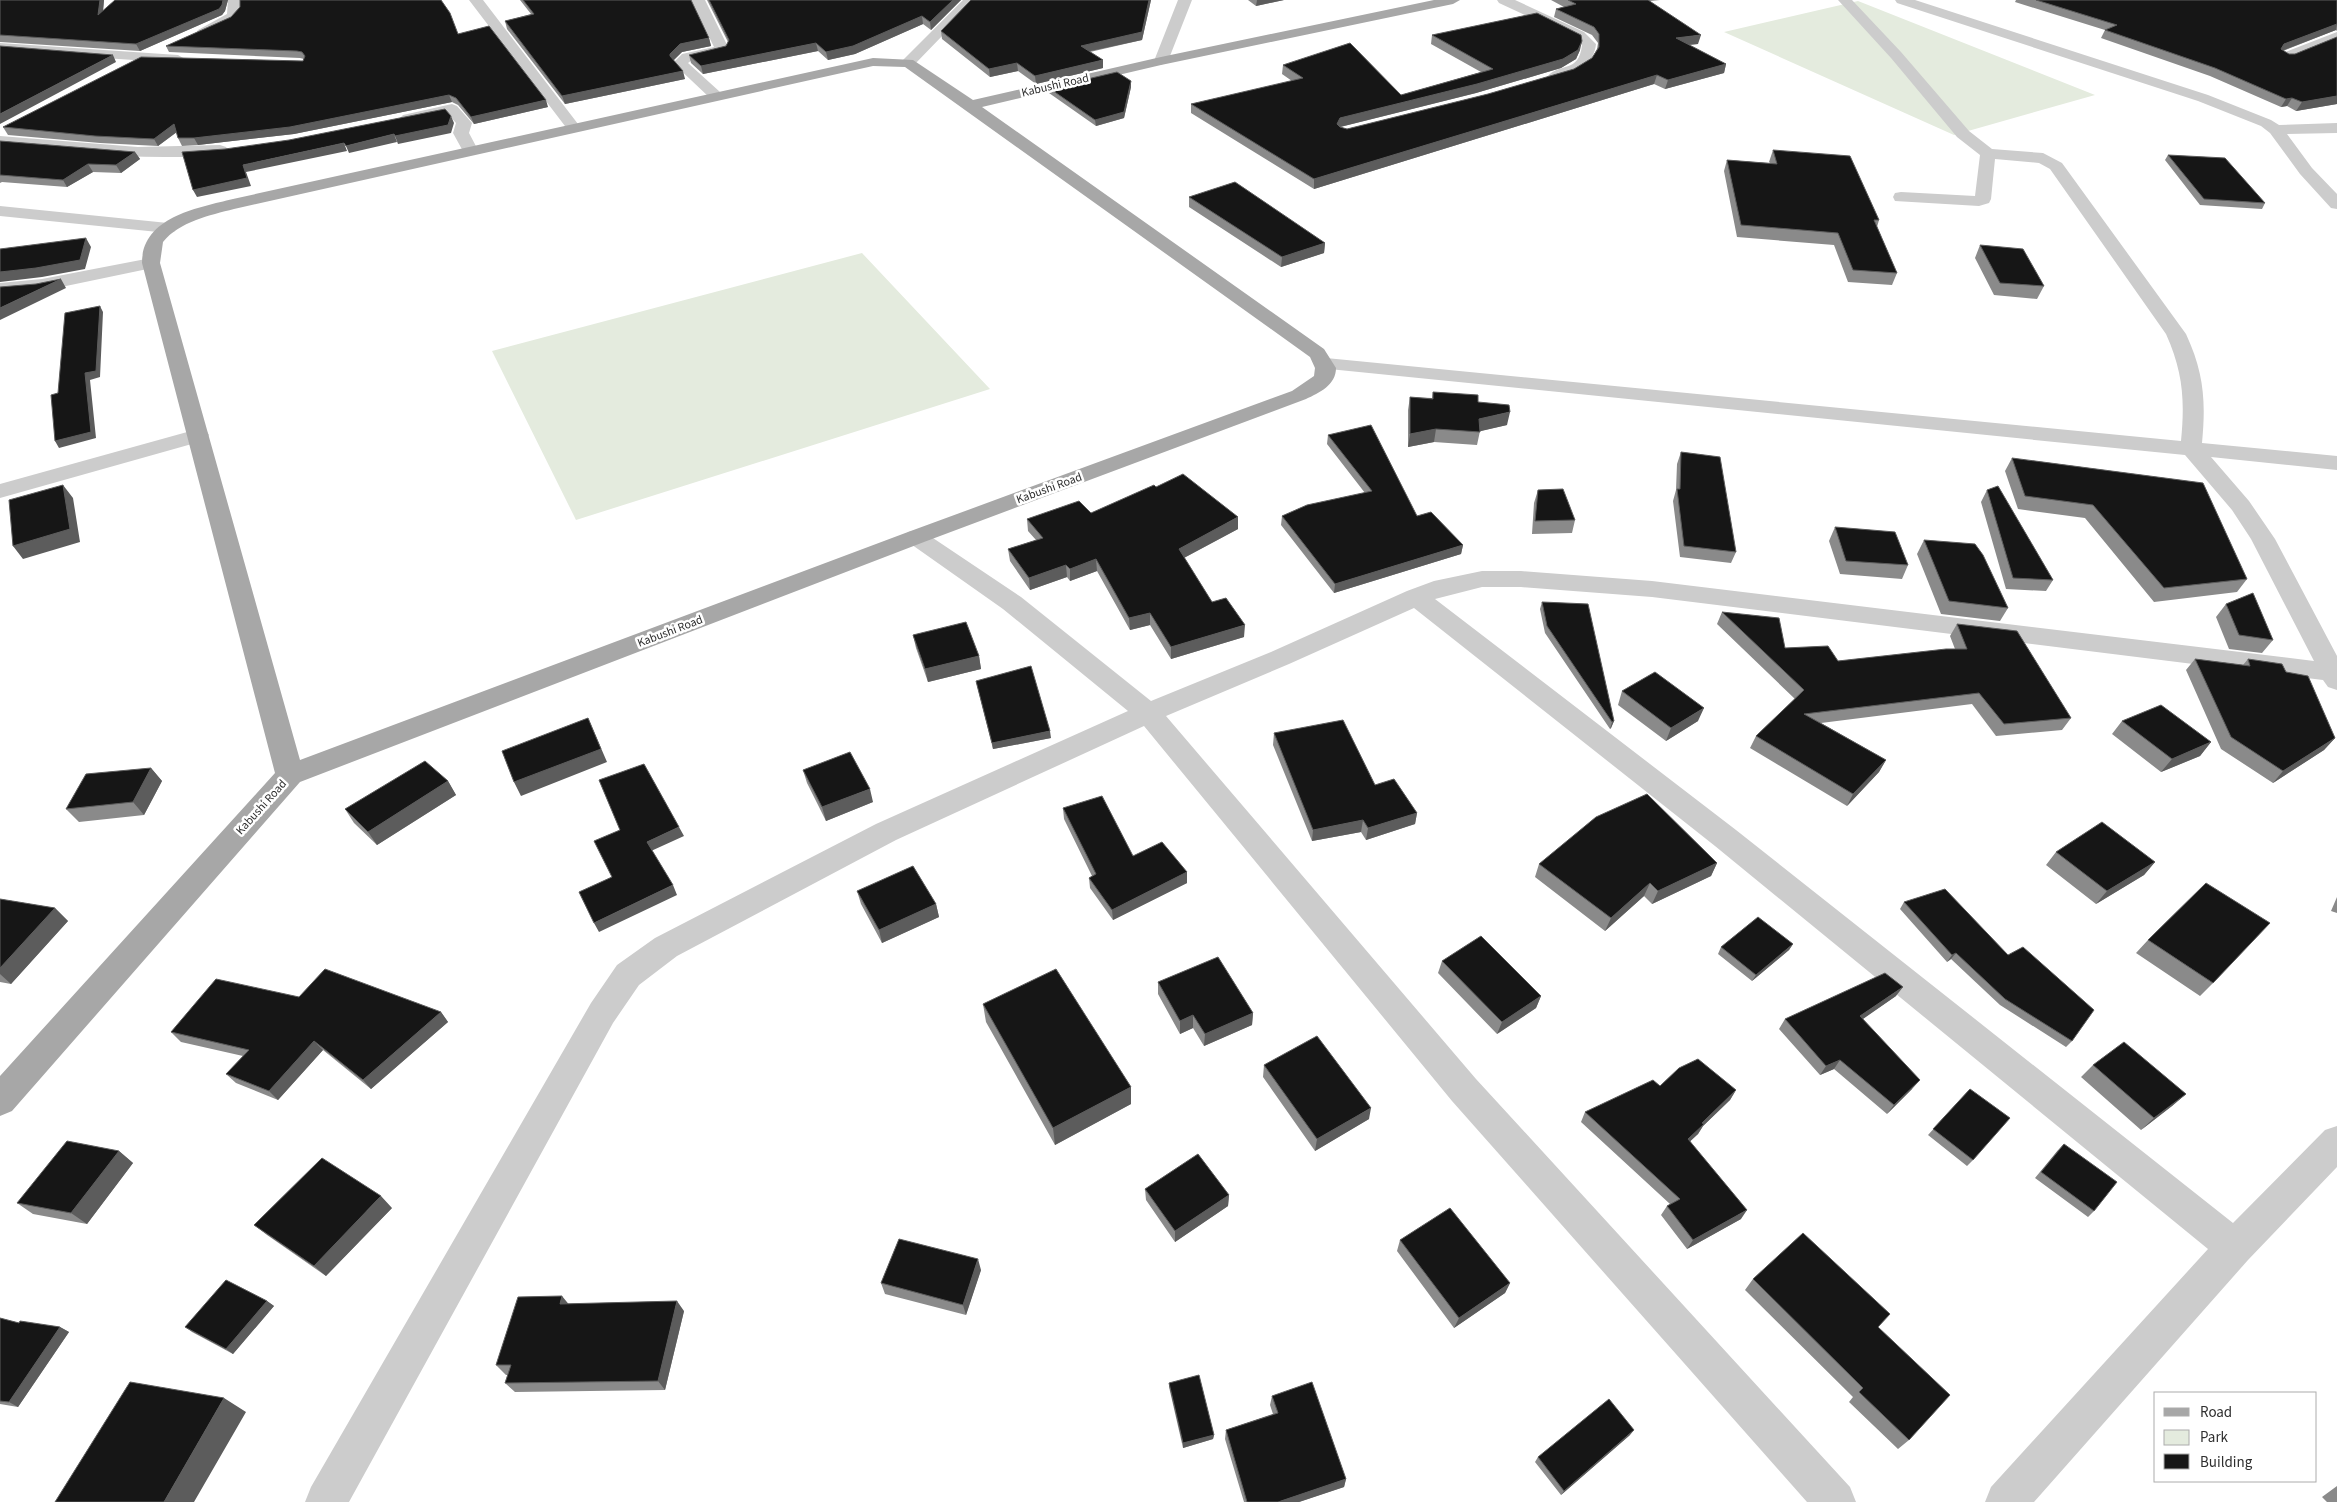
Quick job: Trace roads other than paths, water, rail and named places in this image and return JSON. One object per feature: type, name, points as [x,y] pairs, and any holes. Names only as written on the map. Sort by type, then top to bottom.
[{"type":"main road","name":"Kabushi Road","points":[[970,105],[1161,61],[1453,0]]},
{"type":"main road","points":[[290,775],[152,263],[151,248],[155,239],[168,228],[210,210],[470,150],[872,62],[908,63],[970,105],[1317,353],[1326,364]]},
{"type":"main road","name":"Kabushi Road","points":[[0,1100],[290,775],[916,537],[1298,395],[1319,384],[1326,374],[1326,364]]},
{"type":"street","points":[[193,37],[233,16],[234,0]]},
{"type":"street","points":[[476,0],[573,127]]},
{"type":"street","points":[[699,0],[722,49],[687,57],[680,63],[715,96]]},
{"type":"street","points":[[908,63],[970,0]]},
{"type":"street","points":[[1161,61],[1185,0]]},
{"type":"street","points":[[1504,0],[1579,35],[1590,44],[1583,66],[1538,81]]},
{"type":"street","points":[[1845,0],[1896,55],[1963,134],[1988,154],[2043,158],[2053,162],[2169,323],[2182,346],[2194,386],[2195,406],[2191,448],[2241,506],[2263,538],[2281,569],[2334,676]]},
{"type":"street","points":[[1902,0],[2203,98],[2252,116],[2276,130],[2306,171],[2337,204]]},
{"type":"street","points":[[2285,57],[2337,36]]},
{"type":"street","points":[[121,67],[176,44]]},
{"type":"street","points":[[0,47],[193,60]]},
{"type":"street","points":[[394,120],[452,109],[464,123],[461,133],[470,150]]},
{"type":"street","points":[[2276,130],[2337,128]]},
{"type":"street","points":[[3,134],[126,152],[196,152],[232,149]]},
{"type":"street","points":[[1901,197],[1979,201],[1983,199],[1988,154]]},
{"type":"street","points":[[0,211],[168,228]]},
{"type":"street","points":[[0,290],[42,286],[152,263]]},
{"type":"street","points":[[1326,364],[2337,463]]},
{"type":"street","points":[[0,492],[198,435]]},
{"type":"street","points":[[916,537],[1012,602],[1148,713],[1464,1090],[1834,1502]]},
{"type":"street","points":[[326,1502],[602,1013],[628,975],[666,947],[886,832],[1148,713],[1280,658],[1416,597],[1443,587],[1482,579],[1521,578],[1652,589],[2334,676]]},
{"type":"street","points":[[1416,597],[1641,769],[2034,1089],[2235,1248]]},
{"type":"street","points":[[2006,1502],[2235,1248],[2337,1142]]}]
